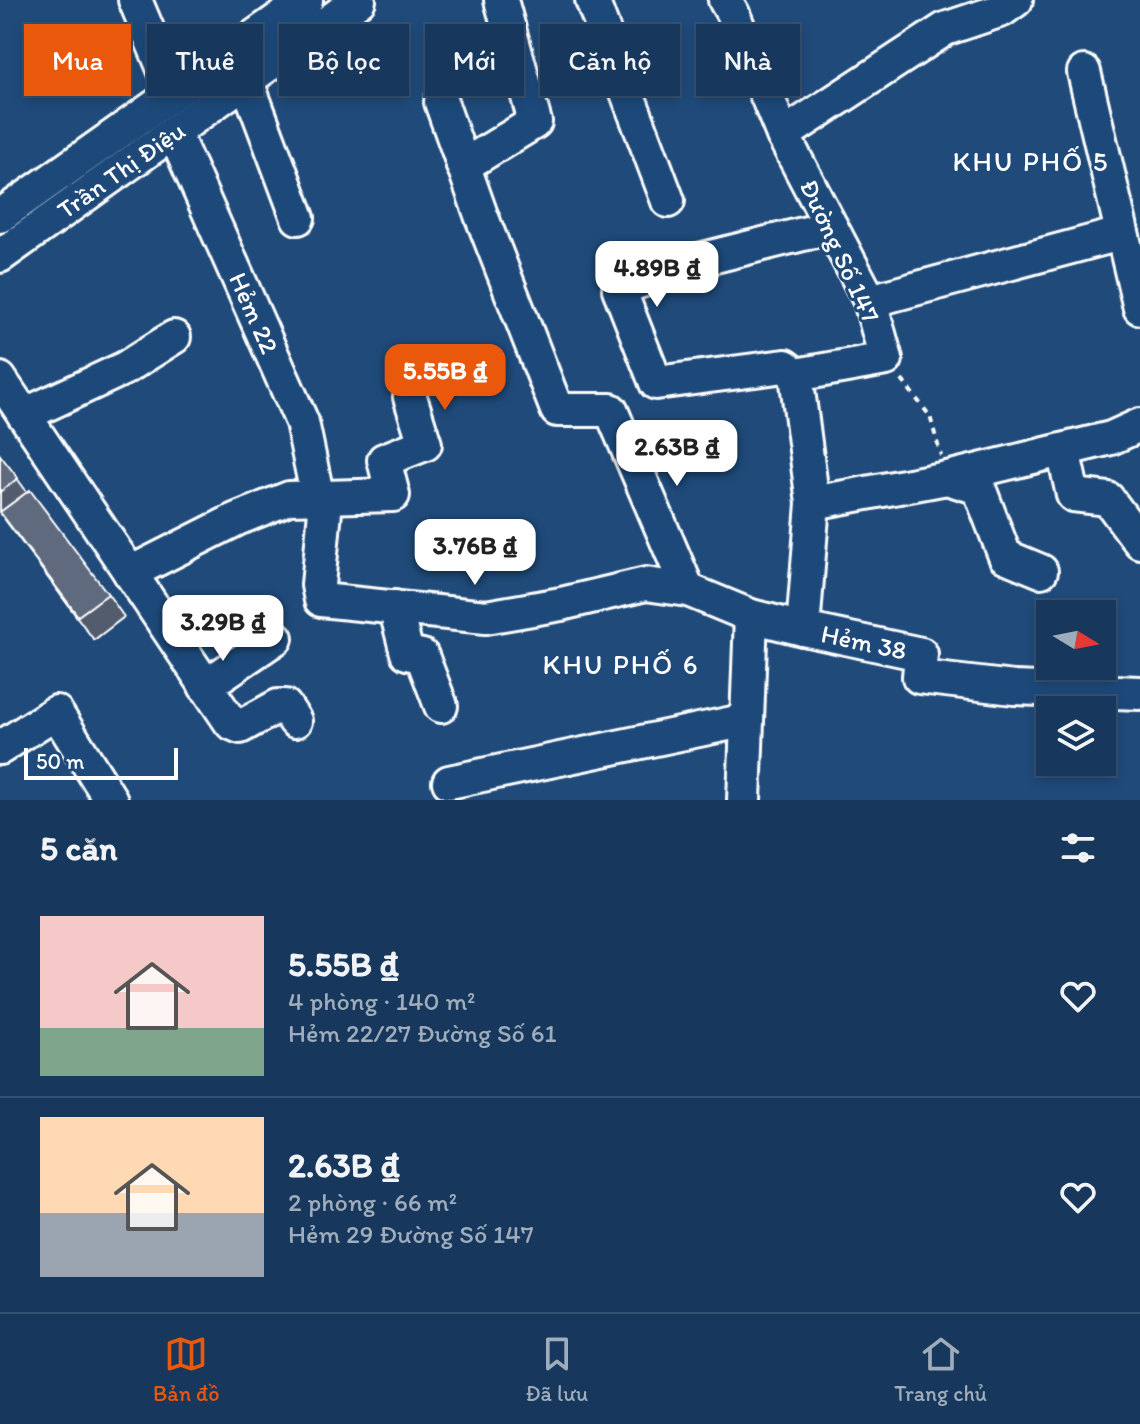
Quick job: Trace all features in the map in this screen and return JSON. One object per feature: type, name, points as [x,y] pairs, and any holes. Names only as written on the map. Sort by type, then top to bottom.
[{"type":"street","points":[[135,0],[147,29]]},
{"type":"street","name":"Trần Thị Điệu","points":[[263,39],[313,9],[359,0]]},
{"type":"street","points":[[463,166],[535,122],[501,0]]},
{"type":"street","points":[[592,0],[668,201]]},
{"type":"street","points":[[783,135],[945,29],[1002,10],[1016,0]]},
{"type":"street","name":"Đường Số 147","points":[[738,5],[783,135],[870,301],[886,359],[796,375],[785,366],[656,383],[619,289],[699,260],[831,227]]},
{"type":"street","name":"Trần Thị Điệu","points":[[263,64],[313,9]]},
{"type":"street","points":[[1084,72],[1140,308]]},
{"type":"street","name":"Trần Thị Điệu","points":[[0,216],[170,96]]},
{"type":"street","name":"Trần Thị Điệu","points":[[0,256],[227,96]]},
{"type":"street","points":[[252,96],[298,218]]},
{"type":"street","points":[[441,102],[557,410],[611,410],[688,590]]},
{"type":"street","name":"Hẻm 22","points":[[174,133],[302,422],[318,499],[325,511],[318,585],[321,600],[395,607]]},
{"type":"street","points":[[870,301],[1120,234]]},
{"type":"street","points":[[24,415],[125,368],[174,337]]},
{"type":"street","points":[[441,706],[422,656],[407,653],[395,607],[486,617],[561,604],[646,584],[688,590],[751,616],[803,629],[813,503],[796,375]]},
{"type":"street","points":[[0,379],[205,686],[235,726],[244,725],[278,706],[285,706],[295,721]]},
{"type":"street","points":[[130,573],[250,513],[289,498],[393,495],[384,460],[425,444],[410,397]]},
{"type":"street","points":[[813,503],[947,478],[1111,438],[1140,425]]},
{"type":"street","points":[[1063,450],[1073,495],[1108,499],[1140,542]]},
{"type":"street","points":[[947,478],[979,488],[1005,556],[1041,571]]},
{"type":"street","points":[[744,800],[751,616]]},
{"type":"street","name":"Hẻm 38","points":[[803,629],[921,654],[919,677],[1014,688],[1140,693]]},
{"type":"street","points":[[205,686],[276,638]]},
{"type":"street","points":[[0,748],[56,712],[111,800]]},
{"type":"street","points":[[449,782],[747,720]]},
{"type":"path","points":[[886,359],[930,416],[947,478]]},
{"type":"building","points":[[0,455],[18,478],[0,492]]},
{"type":"building","points":[[30,490],[108,594],[78,616],[0,512]]},
{"type":"district","name":"KHU PHỐ 5","points":[[1031,161]]},
{"type":"district","name":"KHU PHỐ 6","points":[[621,664]]}]
